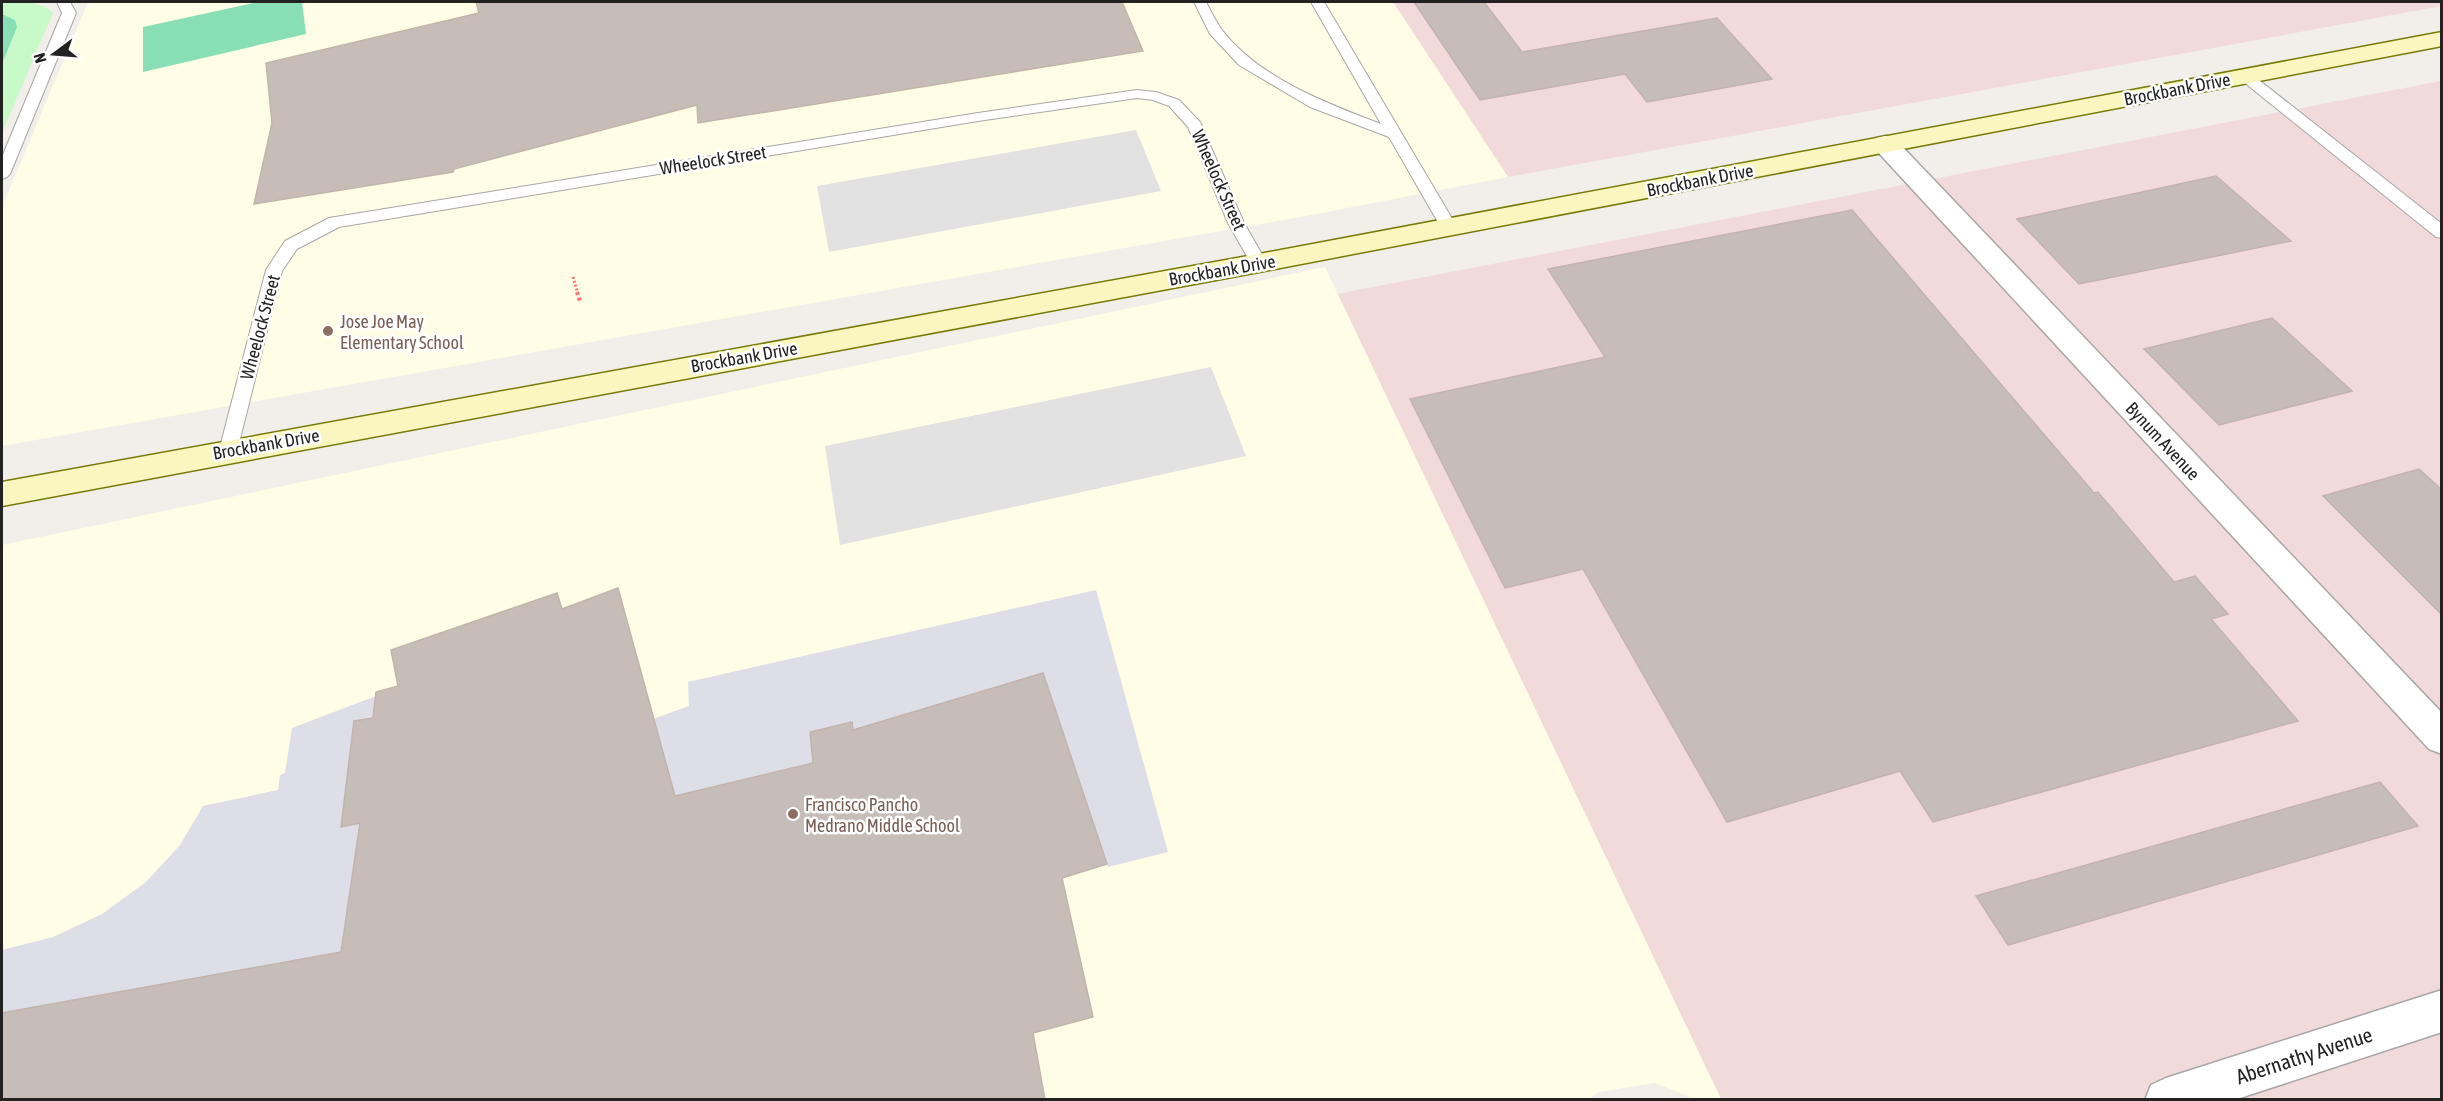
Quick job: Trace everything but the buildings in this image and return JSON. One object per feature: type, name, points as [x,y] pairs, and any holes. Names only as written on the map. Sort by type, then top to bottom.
[{"type":"street","name":"Brockbank Drive","points":[[2,494],[1259,263],[2442,39]]},
{"type":"street","name":"Bynum Avenue","points":[[1886,144],[2442,738]]},
{"type":"street","name":"Abernathy Avenue","points":[[2166,1100],[2442,1011]]},
{"type":"lane","points":[[2,174],[69,13],[64,2]]},
{"type":"lane","points":[[1200,2],[1215,30],[1244,62],[1315,104],[1395,134]]},
{"type":"lane","points":[[1318,2],[1449,227]]},
{"type":"lane","points":[[2244,76],[2442,233]]},
{"type":"lane","name":"Wheelock Street","points":[[228,451],[274,270],[291,245],[335,222],[771,150],[1137,94],[1156,96],[1174,103],[1195,125],[1236,223],[1259,263]]},
{"type":"path","points":[[573,277],[579,301]]},
{"type":"shaded area","name":"Jose Joe May Elementary School","points":[[88,2],[1393,2],[1508,177],[1306,216],[2,446],[2,207]]},
{"type":"shaded area","points":[[1393,2],[2441,2],[2442,6],[1508,177]]},
{"type":"shaded area","points":[[2441,81],[2441,1099],[1721,1099],[1337,294]]},
{"type":"shaded area","points":[[1136,130],[1161,191],[829,252],[817,186]]},
{"type":"shaded area","name":"Francisco Pancho Medrano Middle School","points":[[1325,267],[1721,1099],[1695,1099],[1655,1083],[1598,1092],[1588,1100],[2,1099],[2,545]]},
{"type":"shaded area","points":[[1211,367],[1246,456],[840,545],[825,446]]},
{"type":"shaded area","points":[[1096,590],[1168,852],[1108,867],[1043,673],[853,730],[852,722],[810,733],[813,763],[661,799],[653,719],[689,706],[688,682]]},
{"type":"shaded area","points":[[376,696],[373,718],[354,721],[341,827],[360,823],[352,879],[374,986],[322,956],[2,1013],[2,950],[53,937],[102,914],[146,882],[180,845],[203,806],[278,790],[280,775],[285,773],[292,728]]},
{"type":"green space","points":[[2,2],[36,4],[53,13],[2,133]]},
{"type":"green space","points":[[258,2],[302,2],[306,34],[143,72],[143,27]]},
{"type":"green space","points":[[2,14],[15,20],[17,27],[2,64]]},
{"type":"place","name":"Jose Joe May Elementary School","points":[[328,331]]},
{"type":"place","name":"Francisco Pancho Medrano Middle School","points":[[793,814]]}]
